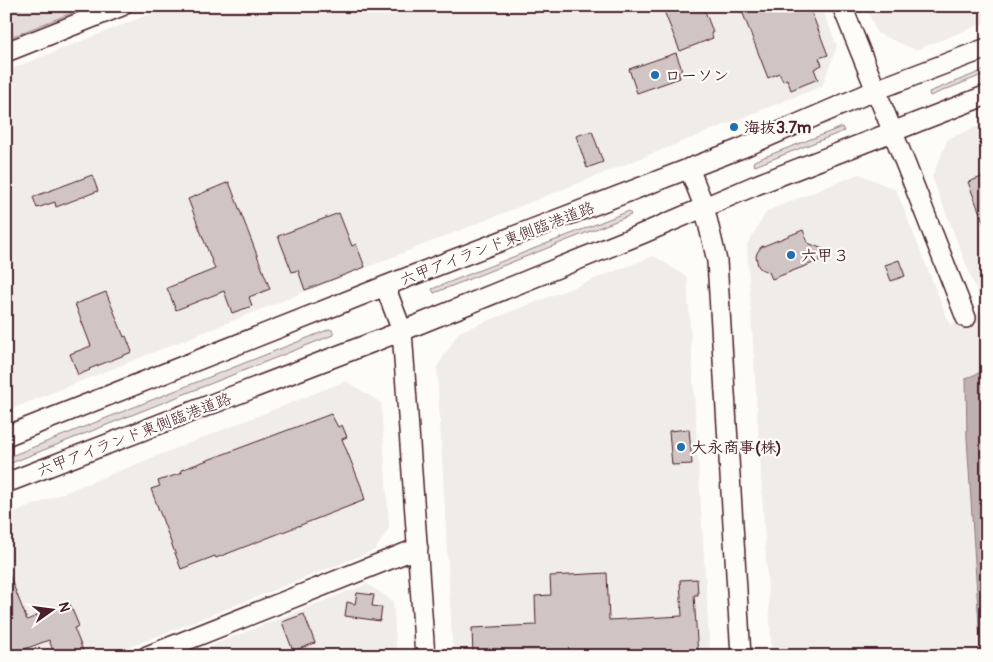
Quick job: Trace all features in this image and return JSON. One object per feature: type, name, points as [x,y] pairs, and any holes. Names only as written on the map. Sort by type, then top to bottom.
[{"type":"street","points":[[6,52],[122,6]]},
{"type":"street","points":[[842,6],[966,318]]},
{"type":"street","name":"六甲アイランド東側臨港道路","points":[[6,436],[385,286],[742,148],[876,90],[987,48]]},
{"type":"street","name":"六甲アイランド東側臨港道路","points":[[6,483],[402,331],[644,233],[756,185],[987,96]]},
{"type":"street","points":[[690,168],[704,206],[717,261],[741,656]]},
{"type":"street","points":[[385,286],[402,331],[425,656]]},
{"type":"street","points":[[147,656],[418,548]]},
{"type":"shaded area","points":[[25,6],[89,6],[6,39],[6,13]]},
{"type":"shaded area","points":[[170,6],[821,6],[837,46],[822,86],[6,411],[6,71]]},
{"type":"shaded area","points":[[866,6],[987,6],[987,22],[916,50],[877,33]]},
{"type":"shaded area","points":[[987,69],[987,73],[930,96],[929,92]]},
{"type":"shaded area","points":[[987,123],[987,370],[966,379],[967,438],[981,656],[772,656],[747,245],[767,211],[859,174],[896,190],[950,325],[984,310],[932,177],[948,139]]},
{"type":"shaded area","points":[[842,127],[844,131],[755,166],[753,164],[754,161]]},
{"type":"shaded area","points":[[629,211],[631,215],[434,293],[432,289]]},
{"type":"shaded area","points":[[654,256],[687,277],[710,656],[453,656],[437,367],[459,332]]},
{"type":"shaded area","points":[[330,329],[333,331],[333,335],[6,465],[6,458]]},
{"type":"shaded area","points":[[987,370],[987,656],[981,656],[967,438],[966,378]]},
{"type":"shaded area","points":[[346,381],[381,403],[389,528],[375,550],[107,656],[6,656],[6,516]]},
{"type":"shaded area","points":[[367,584],[393,601],[397,656],[185,656]]},
{"type":"building","points":[[662,6],[703,6],[713,32],[711,33],[713,38],[680,51]]},
{"type":"building","points":[[740,6],[809,6],[828,55],[819,58],[822,65],[814,69],[818,79],[791,90],[787,79],[783,81],[779,73],[768,78]]},
{"type":"building","name":"ローソン","points":[[676,53],[682,70],[678,71],[680,78],[637,93],[629,69]]},
{"type":"building","points":[[592,131],[603,162],[587,168],[576,136]]},
{"type":"building","points":[[92,175],[98,191],[56,207],[55,202],[37,208],[33,197]]},
{"type":"building","points":[[987,175],[987,229],[986,229],[968,182]]},
{"type":"building","points":[[229,182],[270,289],[249,297],[252,306],[232,313],[224,291],[176,310],[167,288],[215,269],[188,199]]},
{"type":"building","points":[[339,213],[352,246],[356,244],[365,267],[305,290],[298,270],[292,272],[278,236]]},
{"type":"building","name":"六甲３","points":[[803,230],[808,243],[823,249],[826,258],[772,279],[769,272],[758,266],[757,253],[761,247]]},
{"type":"building","points":[[899,260],[905,276],[891,281],[885,265]]},
{"type":"building","points":[[106,292],[132,352],[78,375],[70,354],[91,346],[75,304]]},
{"type":"building","points":[[331,414],[338,427],[342,425],[347,437],[342,439],[365,500],[216,558],[215,556],[181,569],[151,489],[160,486],[158,481],[182,473],[181,470]]},
{"type":"building","name":"大永商事(株)","points":[[689,429],[692,464],[672,465],[669,431]]},
{"type":"building","points":[[6,569],[27,620],[69,602],[79,626],[74,628],[84,653],[77,656],[55,656],[49,640],[6,656]]},
{"type":"building","points":[[607,573],[609,620],[682,616],[680,580],[697,579],[698,595],[694,595],[698,656],[473,656],[472,628],[536,625],[535,596],[551,595],[550,576]]},
{"type":"building","points":[[357,593],[374,595],[372,606],[382,607],[380,621],[345,616],[347,602],[355,604]]},
{"type":"building","points":[[304,614],[315,643],[293,651],[282,622]]},
{"type":"place","name":"ローソン","points":[[655,75]]},
{"type":"place","name":"海抜3.7m","points":[[734,127]]},
{"type":"place","name":"六甲３","points":[[791,255]]},
{"type":"place","name":"大永商事(株)","points":[[681,447]]}]
